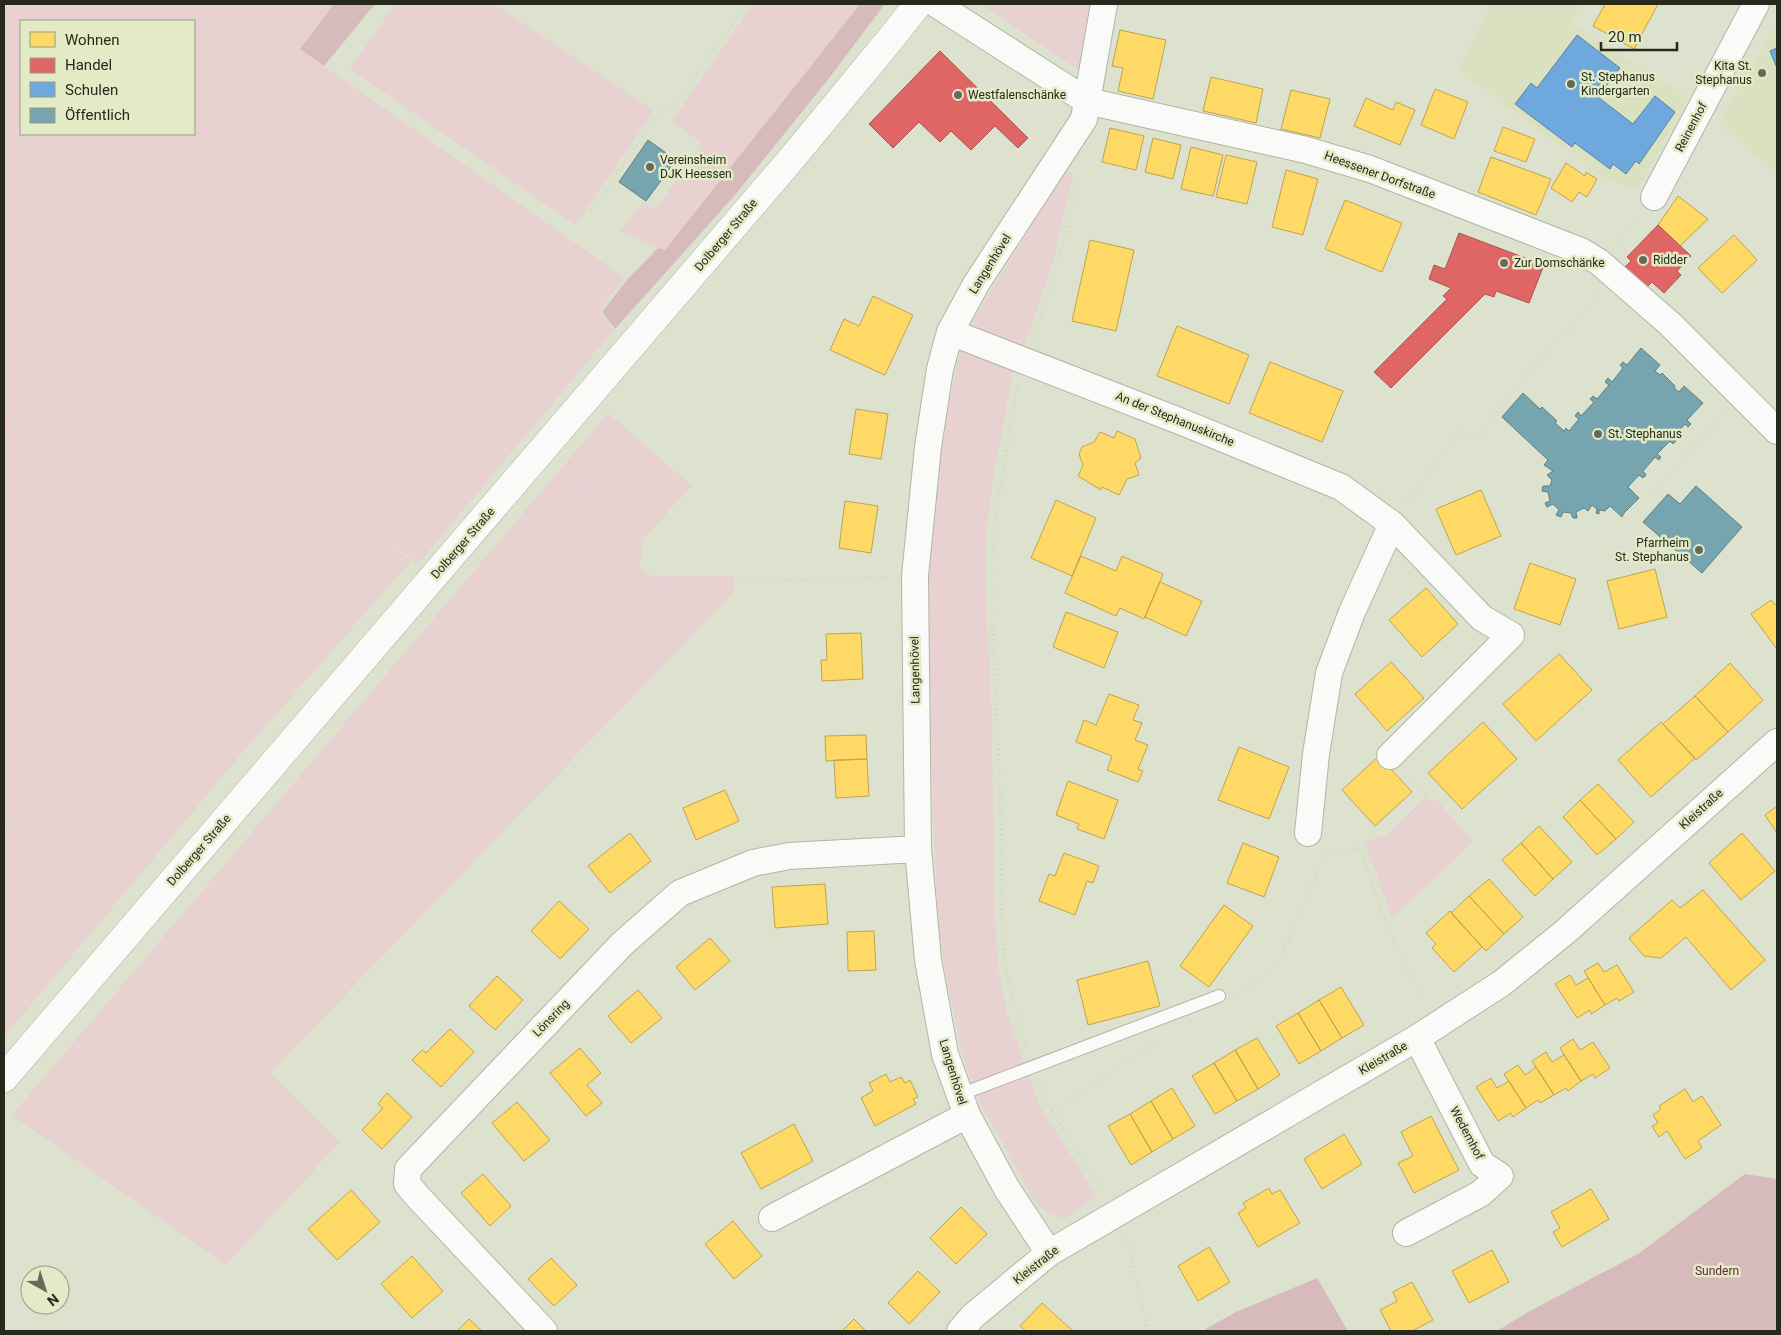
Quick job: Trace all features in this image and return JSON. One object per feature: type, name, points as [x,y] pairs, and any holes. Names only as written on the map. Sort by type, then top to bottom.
[{"type":"main road","name":"Dolberger Straße","points":[[4,1078],[548,445],[840,101],[918,4]]},
{"type":"street","name":"Heessener Dorfstraße","points":[[936,4],[1087,101],[1306,150],[1370,169],[1581,251],[1607,268],[1670,324],[1777,431]]},
{"type":"street","name":"Langenhövel","points":[[1049,1253],[1008,1188],[963,1105],[945,1054],[928,960],[918,849],[915,576],[928,447],[940,369],[950,332],[976,284],[1084,119],[1104,4]]},
{"type":"street","name":"Reinenhof","points":[[1654,197],[1756,4]]},
{"type":"street","name":"An der Stephanuskirche","points":[[950,332],[1025,360],[1341,487],[1392,524],[1482,618],[1511,635],[1390,756]]},
{"type":"street","points":[[1308,833],[1316,754],[1329,673],[1352,612],[1392,524]]},
{"type":"street","name":"Kleistraße","points":[[960,1331],[973,1316],[1049,1253],[1427,1032],[1502,983],[1565,932],[1777,742]]},
{"type":"street","name":"Lönsring","points":[[544,1331],[407,1184],[408,1169],[622,944],[680,893],[753,863],[789,856],[918,849]]},
{"type":"street","name":"Wedemhof","points":[[1406,1233],[1480,1194],[1500,1176],[1482,1164],[1427,1032]]},
{"type":"street","points":[[772,1218],[963,1105]]},
{"type":"lane","points":[[963,1105],[1033,1068],[1224,997]]},
{"type":"path","points":[[590,211],[662,108],[677,104],[747,4]]},
{"type":"path","points":[[613,171],[617,173]]},
{"type":"path","points":[[1076,180],[1069,222],[1040,323],[1019,374],[997,508],[992,557],[992,615],[1002,803],[1001,918],[1006,968],[1015,1008],[1033,1068],[1052,1111],[1116,1213],[1125,1232],[1148,1331]]},
{"type":"path","points":[[1392,524],[1461,430],[1478,440],[1496,409],[1607,268],[1654,197]]},
{"type":"path","points":[[1653,493],[1742,394]]},
{"type":"path","points":[[4,426],[64,439],[117,455],[176,489],[248,547]]},
{"type":"path","points":[[548,445],[572,464],[581,476],[605,550],[601,577],[587,631]]},
{"type":"path","points":[[4,832],[248,547],[299,491],[307,486],[317,487],[428,584]]},
{"type":"path","points":[[605,550],[621,566],[651,584],[915,576]]},
{"type":"path","points":[[240,1153],[208,1189],[155,1150],[148,1137],[147,1124],[157,1102],[205,1046],[292,973],[326,936],[377,879],[497,733],[566,659],[587,631],[606,615],[651,584]]},
{"type":"path","points":[[1224,997],[1278,966],[1325,854],[1359,848],[1390,835],[1427,797],[1390,756]]},
{"type":"path","points":[[1359,848],[1365,860],[1378,904],[1403,962],[1427,1032]]},
{"type":"path","points":[[1052,1111],[1164,1038]]},
{"type":"shaded area","points":[[4,4],[334,4],[300,49],[625,278],[599,311],[614,330],[418,564],[376,531],[411,561],[243,752],[4,1037]]},
{"type":"shaded area","points":[[395,4],[494,4],[654,111],[575,225],[350,69]]},
{"type":"shaded area","points":[[753,4],[860,4],[665,250],[620,232],[643,202],[655,210],[702,144],[672,121]]},
{"type":"shaded area","points":[[981,4],[1097,4],[1084,74]]},
{"type":"shaded area","name":"St. Stephanus Kindergarten","points":[[1491,4],[1582,4],[1572,24],[1688,97],[1638,189],[1607,180],[1457,70]]},
{"type":"shaded area","name":"Kita St. Stephanus","points":[[1777,23],[1777,174],[1718,123]]},
{"type":"shaded area","points":[[1065,172],[1073,173],[1054,258],[1013,373],[994,473],[986,534],[986,601],[991,695],[995,919],[998,966],[1007,1013],[1039,1105],[1097,1197],[1063,1219],[1046,1212],[1035,1201],[980,1102],[964,1061],[945,973],[939,929],[926,623],[928,551],[938,464],[958,359],[974,318]]},
{"type":"shaded area","points":[[608,413],[692,486],[642,540],[640,569],[653,576],[733,576],[735,591],[270,1073],[340,1142],[226,1265],[12,1115]]},
{"type":"shaded area","points":[[1424,799],[1438,801],[1473,842],[1392,918],[1365,842],[1388,834]]},
{"type":"green space","points":[[334,4],[375,4],[324,66],[300,49]]},
{"type":"green space","points":[[860,4],[885,4],[830,77],[735,195],[615,329],[602,312],[627,280],[658,248],[665,250]]},
{"type":"green space","name":"Sundern","points":[[1745,1174],[1777,1179],[1777,1331],[1497,1331],[1528,1312],[1638,1254]]},
{"type":"green space","points":[[1317,1278],[1348,1331],[1202,1331],[1236,1312]]},
{"type":"building: Wohnen","points":[[1605,4],[1658,4],[1634,49],[1593,26]]},
{"type":"building: Wohnen","points":[[1120,30],[1166,40],[1153,99],[1118,91],[1123,68],[1112,66]]},
{"type":"building: Wohnen","points":[[1211,77],[1263,89],[1256,123],[1203,111]]},
{"type":"building: Wohnen","points":[[1435,89],[1468,102],[1454,139],[1421,125]]},
{"type":"building: Wohnen","points":[[1291,90],[1330,99],[1320,138],[1281,129]]},
{"type":"building: Wohnen","points":[[1366,98],[1393,110],[1396,102],[1415,110],[1400,145],[1354,126]]},
{"type":"building: Wohnen","points":[[1503,127],[1535,139],[1526,162],[1494,151]]},
{"type":"building: Wohnen","points":[[1110,128],[1144,136],[1136,170],[1102,162]]},
{"type":"building: Wohnen","points":[[1153,138],[1181,145],[1173,179],[1145,172]]},
{"type":"building: Wohnen","points":[[1191,147],[1223,155],[1213,196],[1181,189]]},
{"type":"building: Wohnen","points":[[1226,155],[1257,162],[1247,204],[1216,197]]},
{"type":"building: Wohnen","points":[[1491,157],[1551,179],[1536,215],[1478,192]]},
{"type":"building: Wohnen","points":[[1566,163],[1585,176],[1586,172],[1597,179],[1587,197],[1579,192],[1572,202],[1551,188]]},
{"type":"building: Wohnen","points":[[1286,170],[1318,179],[1303,235],[1272,227]]},
{"type":"building: Wohnen","points":[[1678,196],[1708,219],[1680,246],[1658,225]]},
{"type":"building: Wohnen","points":[[1345,200],[1402,223],[1382,272],[1325,249]]},
{"type":"building: Wohnen","points":[[1734,235],[1757,260],[1722,293],[1698,268]]},
{"type":"building: Wohnen","points":[[1090,240],[1134,250],[1116,331],[1072,321]]},
{"type":"building: Wohnen","points":[[873,296],[913,315],[885,375],[830,350],[844,319],[859,326]]},
{"type":"building: Wohnen","points":[[1177,326],[1249,355],[1229,404],[1157,376]]},
{"type":"building: Wohnen","points":[[1270,362],[1343,391],[1322,442],[1249,413]]},
{"type":"building: Wohnen","points":[[856,409],[888,414],[881,459],[849,454]]},
{"type":"building: Wohnen","points":[[1117,431],[1135,439],[1141,458],[1135,463],[1139,475],[1127,479],[1119,495],[1102,487],[1101,490],[1078,476],[1083,465],[1079,454],[1082,447],[1094,442],[1100,432],[1114,438]]},
{"type":"building: Wohnen","points":[[1481,490],[1501,536],[1456,555],[1436,509]]},
{"type":"building: Wohnen","points":[[1056,500],[1096,518],[1072,576],[1031,558]]},
{"type":"building: Wohnen","points":[[845,501],[878,506],[871,553],[839,548]]},
{"type":"building: Wohnen","points":[[1081,556],[1116,571],[1122,556],[1163,574],[1144,619],[1120,608],[1116,616],[1065,593]]},
{"type":"building: Wohnen","points":[[1530,563],[1576,579],[1560,625],[1514,609]]},
{"type":"building: Wohnen","points":[[1655,569],[1667,617],[1619,629],[1607,581]]},
{"type":"building: Wohnen","points":[[1160,582],[1202,601],[1186,636],[1145,617]]},
{"type":"building: Wohnen","points":[[1426,588],[1458,624],[1422,657],[1389,620]]},
{"type":"building: Wohnen","points":[[1771,600],[1775,605],[1777,603],[1777,649],[1751,614]]},
{"type":"building: Wohnen","points":[[1066,612],[1118,632],[1104,668],[1053,647]]},
{"type":"building: Wohnen","points":[[861,633],[863,679],[822,681],[821,660],[827,660],[826,634]]},
{"type":"building: Wohnen","points":[[1559,654],[1592,690],[1536,741],[1503,704]]},
{"type":"building: Wohnen","points":[[1391,662],[1424,698],[1387,731],[1355,694]]},
{"type":"building: Wohnen","points":[[1730,663],[1763,700],[1728,732],[1695,696]]},
{"type":"building: Wohnen","points":[[1109,694],[1139,705],[1133,720],[1142,723],[1135,740],[1148,745],[1138,769],[1143,771],[1138,782],[1107,770],[1112,756],[1076,742],[1084,720],[1096,725]]},
{"type":"building: Wohnen","points":[[1695,696],[1728,732],[1696,760],[1663,724]]},
{"type":"building: Wohnen","points":[[1483,722],[1517,759],[1462,809],[1428,773]]},
{"type":"building: Wohnen","points":[[1661,722],[1695,758],[1651,797],[1618,760]]},
{"type":"building: Wohnen","points":[[866,735],[867,759],[826,761],[825,736]]},
{"type":"building: Wohnen","points":[[1239,747],[1289,767],[1269,819],[1218,800]]},
{"type":"building: Wohnen","points":[[1379,756],[1412,792],[1375,826],[1342,790]]},
{"type":"building: Wohnen","points":[[867,759],[869,796],[836,798],[834,760]]},
{"type":"building: Wohnen","points":[[1068,781],[1118,800],[1104,839],[1077,829],[1079,824],[1056,815]]},
{"type":"building: Wohnen","points":[[1598,784],[1634,822],[1616,839],[1580,800]]},
{"type":"building: Wohnen","points":[[725,790],[739,821],[696,840],[683,808]]},
{"type":"building: Wohnen","points":[[1580,800],[1616,839],[1597,855],[1563,817]]},
{"type":"building: Wohnen","points":[[1777,806],[1777,833],[1765,815]]},
{"type":"building: Wohnen","points":[[1539,826],[1572,862],[1553,879],[1521,843]]},
{"type":"building: Wohnen","points":[[630,833],[651,861],[610,893],[588,866]]},
{"type":"building: Wohnen","points":[[1742,833],[1775,871],[1741,900],[1709,863]]},
{"type":"building: Wohnen","points":[[1243,843],[1279,857],[1264,897],[1227,883]]},
{"type":"building: Wohnen","points":[[1521,843],[1553,879],[1535,896],[1502,860]]},
{"type":"building: Wohnen","points":[[1064,853],[1099,866],[1093,883],[1087,881],[1075,915],[1039,901],[1049,874],[1055,876]]},
{"type":"building: Wohnen","points":[[1489,879],[1523,917],[1504,934],[1469,896]]},
{"type":"building: Wohnen","points":[[825,884],[828,924],[775,928],[772,887]]},
{"type":"building: Wohnen","points":[[1703,890],[1765,960],[1731,990],[1686,937],[1661,958],[1644,956],[1629,938],[1672,900],[1680,908]]},
{"type":"building: Wohnen","points":[[1469,896],[1504,934],[1486,951],[1451,913]]},
{"type":"building: Wohnen","points":[[559,901],[589,929],[560,959],[531,931]]},
{"type":"building: Wohnen","points":[[1224,905],[1253,926],[1209,987],[1180,966]]},
{"type":"building: Wohnen","points":[[1450,911],[1482,947],[1454,972],[1432,948],[1436,944],[1426,933]]},
{"type":"building: Wohnen","points":[[874,931],[876,970],[848,971],[847,932]]},
{"type":"building: Wohnen","points":[[710,938],[730,961],[695,990],[676,967]]},
{"type":"building: Wohnen","points":[[1148,961],[1160,1006],[1088,1025],[1077,980]]},
{"type":"building: Wohnen","points":[[1598,963],[1604,972],[1617,965],[1634,992],[1619,1001],[1617,998],[1605,1005],[1584,971]]},
{"type":"building: Wohnen","points":[[1570,975],[1576,985],[1588,978],[1605,1005],[1591,1014],[1590,1010],[1577,1018],[1555,984]]},
{"type":"building: Wohnen","points":[[497,976],[523,1000],[495,1030],[469,1006]]},
{"type":"building: Wohnen","points":[[1341,987],[1364,1025],[1342,1038],[1319,1000]]},
{"type":"building: Wohnen","points":[[638,990],[662,1018],[631,1043],[608,1016]]},
{"type":"building: Wohnen","points":[[1319,1000],[1342,1038],[1321,1051],[1298,1013]]},
{"type":"building: Wohnen","points":[[1298,1013],[1321,1051],[1299,1064],[1276,1026]]},
{"type":"building: Wohnen","points":[[450,1029],[474,1052],[441,1087],[412,1060],[422,1050],[426,1053]]},
{"type":"building: Wohnen","points":[[1257,1038],[1280,1075],[1258,1089],[1235,1050]]},
{"type":"building: Wohnen","points":[[1573,1039],[1580,1050],[1593,1042],[1610,1068],[1595,1078],[1593,1074],[1581,1081],[1560,1048]]},
{"type":"building: Wohnen","points":[[580,1048],[601,1073],[587,1085],[602,1103],[586,1116],[550,1073]]},
{"type":"building: Wohnen","points":[[1235,1050],[1258,1089],[1237,1101],[1214,1063]]},
{"type":"building: Wohnen","points":[[1546,1052],[1552,1062],[1564,1055],[1581,1081],[1568,1091],[1566,1088],[1554,1095],[1532,1061]]},
{"type":"building: Wohnen","points":[[1214,1063],[1237,1101],[1215,1114],[1192,1076]]},
{"type":"building: Wohnen","points":[[1518,1065],[1525,1075],[1536,1067],[1554,1095],[1540,1103],[1538,1100],[1526,1108],[1504,1074]]},
{"type":"building: Wohnen","points":[[886,1074],[890,1082],[901,1077],[905,1083],[910,1080],[918,1097],[913,1099],[916,1104],[875,1126],[861,1098],[873,1091],[869,1083]]},
{"type":"building: Wohnen","points":[[1491,1078],[1497,1088],[1509,1081],[1526,1108],[1513,1117],[1511,1113],[1498,1121],[1476,1087]]},
{"type":"building: Wohnen","points":[[1172,1088],[1195,1126],[1173,1139],[1151,1101]]},
{"type":"building: Wohnen","points":[[1685,1089],[1693,1102],[1702,1096],[1721,1125],[1698,1141],[1702,1148],[1685,1159],[1667,1131],[1659,1137],[1652,1126],[1658,1123],[1653,1115],[1661,1109],[1659,1106]]},
{"type":"building: Wohnen","points":[[387,1093],[412,1117],[382,1149],[362,1130],[383,1108],[378,1104]]},
{"type":"building: Wohnen","points":[[1151,1101],[1173,1139],[1152,1152],[1130,1114]]},
{"type":"building: Wohnen","points":[[517,1102],[550,1140],[524,1161],[492,1123]]},
{"type":"building: Wohnen","points":[[1130,1114],[1152,1152],[1131,1165],[1108,1126]]},
{"type":"building: Wohnen","points":[[1431,1116],[1459,1170],[1414,1193],[1398,1163],[1413,1156],[1401,1132]]},
{"type":"building: Wohnen","points":[[794,1124],[813,1161],[761,1189],[741,1153]]},
{"type":"building: Wohnen","points":[[1344,1134],[1362,1164],[1322,1189],[1304,1159]]},
{"type":"building: Wohnen","points":[[483,1174],[511,1206],[490,1226],[461,1193]]},
{"type":"building: Wohnen","points":[[1269,1188],[1272,1194],[1280,1190],[1300,1223],[1258,1247],[1238,1213],[1246,1208],[1243,1203]]},
{"type":"building: Wohnen","points":[[1591,1189],[1609,1219],[1562,1247],[1553,1232],[1560,1228],[1551,1212]]},
{"type":"building: Wohnen","points":[[351,1190],[380,1222],[337,1260],[308,1229]]},
{"type":"building: Wohnen","points":[[961,1207],[987,1234],[956,1264],[930,1238]]},
{"type":"building: Wohnen","points":[[733,1221],[762,1256],[734,1279],[705,1244]]},
{"type":"building: Wohnen","points":[[1209,1247],[1230,1282],[1198,1301],[1178,1266]]},
{"type":"building: Wohnen","points":[[1492,1250],[1509,1282],[1469,1303],[1452,1271]]},
{"type":"building: Wohnen","points":[[412,1256],[443,1291],[412,1318],[381,1284]]},
{"type":"building: Wohnen","points":[[551,1258],[577,1285],[554,1306],[528,1279]]},
{"type":"building: Wohnen","points":[[918,1271],[940,1292],[909,1324],[888,1303]]},
{"type":"building: Wohnen","points":[[1412,1282],[1433,1320],[1412,1331],[1391,1331],[1380,1310],[1397,1301],[1393,1292]]},
{"type":"building: Wohnen","points":[[1042,1303],[1073,1331],[1026,1331],[1020,1326]]},
{"type":"building: Wohnen","points":[[469,1319],[482,1331],[457,1331]]},
{"type":"building: Wohnen","points":[[854,1319],[866,1331],[842,1331]]},
{"type":"building: Handel","points":[[940,51],[1028,138],[1018,148],[995,126],[971,150],[951,131],[940,142],[919,122],[893,148],[869,124]]},
{"type":"building: Handel","points":[[1658,225],[1691,256],[1677,271],[1681,275],[1664,293],[1652,282],[1646,288],[1625,267],[1631,261],[1627,257]]},
{"type":"building: Handel","points":[[1459,233],[1544,265],[1529,303],[1496,291],[1494,297],[1485,294],[1391,388],[1374,372],[1447,299],[1443,296],[1451,288],[1429,279],[1434,265],[1445,269]]},
{"type":"building: Schulen","points":[[1577,35],[1620,68],[1598,97],[1633,124],[1655,96],[1675,112],[1639,164],[1636,161],[1626,174],[1613,164],[1610,169],[1575,143],[1572,147],[1515,104],[1531,83],[1537,88]]},
{"type":"building: Schulen","points":[[1777,48],[1777,68],[1770,51]]},
{"type":"building: Öffentlich","name":"Vereinsheim DJK Heessen","points":[[648,140],[676,160],[646,201],[619,182]]},
{"type":"building: Öffentlich","name":"St. Stephanus","points":[[1641,348],[1660,365],[1655,371],[1660,375],[1662,373],[1675,386],[1674,388],[1679,392],[1684,386],[1703,403],[1687,420],[1691,424],[1688,427],[1685,424],[1672,438],[1676,441],[1673,444],[1670,441],[1657,454],[1661,457],[1659,460],[1655,457],[1643,471],[1646,475],[1643,478],[1639,475],[1628,487],[1639,498],[1622,517],[1610,506],[1605,511],[1599,510],[1599,514],[1596,513],[1597,509],[1592,505],[1588,511],[1584,508],[1576,512],[1577,518],[1573,518],[1571,513],[1563,512],[1561,517],[1556,515],[1559,510],[1553,504],[1547,507],[1545,503],[1550,501],[1548,492],[1542,491],[1543,486],[1550,486],[1552,480],[1547,475],[1553,471],[1544,465],[1548,460],[1502,417],[1523,393],[1540,409],[1542,407],[1557,421],[1555,423],[1564,431],[1566,428],[1569,431],[1579,419],[1575,416],[1578,412],[1581,416],[1594,402],[1590,399],[1593,396],[1597,399],[1609,385],[1605,382],[1608,378],[1612,382],[1623,368],[1620,365],[1623,362],[1627,365]]},
{"type":"building: Öffentlich","name":"Pfarrheim St. Stephanus","points":[[1696,486],[1742,527],[1702,573],[1643,522],[1668,494],[1680,504]]},
{"type":"place","name":"Kita St. Stephanus","points":[[1762,73]]},
{"type":"place","name":"St. Stephanus Kindergarten","points":[[1571,84]]},
{"type":"place","name":"Westfalenschänke","points":[[958,95]]},
{"type":"place","name":"Vereinsheim DJK Heessen","points":[[650,167]]},
{"type":"place","name":"Ridder","points":[[1643,260]]},
{"type":"place","name":"Zur Domschänke","points":[[1504,263]]},
{"type":"place","name":"St. Stephanus","points":[[1598,434]]},
{"type":"place","name":"Pfarrheim St. Stephanus","points":[[1699,550]]}]
